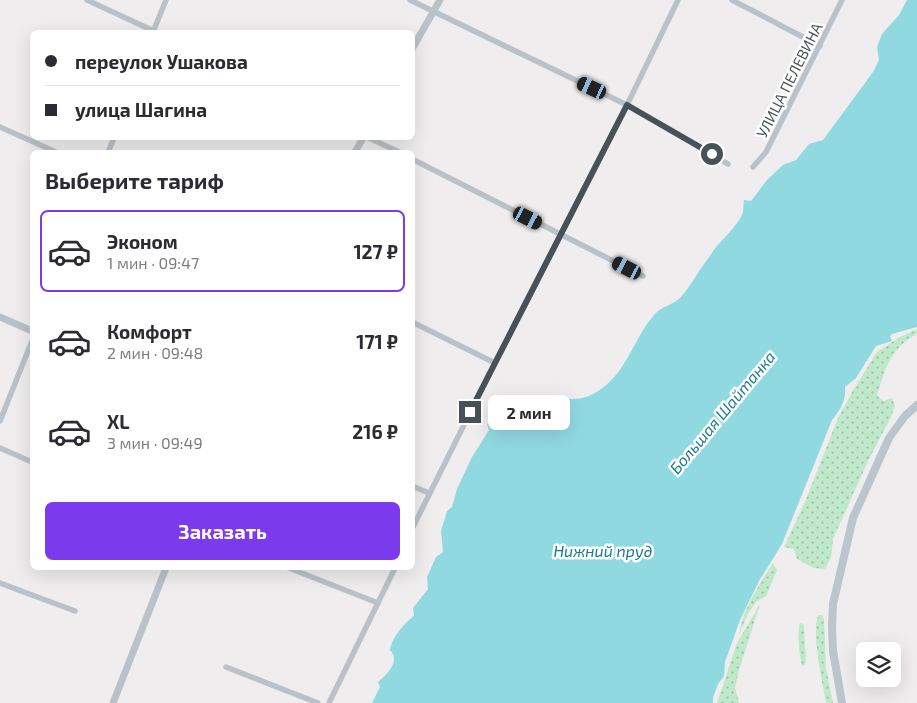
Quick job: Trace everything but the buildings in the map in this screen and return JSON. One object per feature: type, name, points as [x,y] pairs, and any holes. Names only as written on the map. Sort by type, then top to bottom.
[{"type":"main road","points":[[842,703],[833,650],[832,618],[833,604],[853,518],[890,438],[905,416],[917,405]]},
{"type":"street","points":[[87,0],[150,30]]},
{"type":"street","points":[[155,30],[166,0]]},
{"type":"street","points":[[410,0],[627,105],[728,164]]},
{"type":"street","points":[[415,44],[440,0]]},
{"type":"street","points":[[415,523],[562,235],[678,0]]},
{"type":"street","points":[[732,0],[820,46]]},
{"type":"street","name":"УЛИЦА ПЕЛЕВИНА","points":[[753,167],[766,152],[842,0]]},
{"type":"street","points":[[0,127],[52,150]]},
{"type":"street","points":[[374,140],[395,150]]},
{"type":"street","points":[[415,161],[643,276]]},
{"type":"street","points":[[0,318],[30,330]]},
{"type":"street","points":[[415,323],[495,363]]},
{"type":"street","points":[[0,421],[30,346]]},
{"type":"street","points":[[0,448],[30,461]]},
{"type":"street","points":[[415,487],[429,494]]},
{"type":"street","points":[[113,703],[165,570]]},
{"type":"street","points":[[294,570],[378,603]]},
{"type":"street","points":[[329,703],[394,570]]},
{"type":"street","points":[[0,584],[75,611]]},
{"type":"street","points":[[226,667],[318,703]]},
{"type":"green space","points":[[917,329],[917,334],[901,346],[886,367],[877,395],[883,401],[892,398],[895,406],[833,539],[831,557],[825,569],[814,568],[797,559],[794,549],[784,547],[805,502],[838,418],[877,352],[900,337]]},
{"type":"green space","points":[[773,563],[777,570],[766,596],[756,602],[748,614],[739,635],[748,606]]},
{"type":"green space","points":[[760,604],[735,688],[739,703],[717,703],[737,643]]},
{"type":"green space","points":[[819,615],[822,615],[824,619],[826,668],[833,703],[826,703],[820,671],[816,644]]},
{"type":"green space","points":[[800,623],[804,627],[806,661],[804,666],[802,665],[799,650]]},
{"type":"water","name":"Нижний пруд","points":[[907,0],[917,0],[917,327],[892,334],[890,336],[892,341],[876,346],[856,378],[845,387],[845,397],[842,405],[832,420],[782,544],[759,581],[740,620],[725,662],[724,676],[718,684],[713,703],[372,703],[380,687],[378,682],[392,667],[394,659],[390,650],[393,641],[403,626],[414,616],[413,608],[428,589],[427,577],[436,557],[443,552],[441,531],[447,511],[452,507],[457,489],[472,457],[489,430],[487,424],[499,418],[511,404],[538,398],[582,398],[593,394],[614,378],[647,324],[655,314],[677,300],[687,290],[713,251],[736,225],[743,213],[744,200],[751,201],[767,180],[783,165],[796,160],[809,144],[823,140],[873,72],[879,60],[877,47],[882,34],[899,15]]},
{"type":"route","points":[[470,412],[627,105],[712,154]]},
{"type":"water label","name":"Большая Шайтанка","points":[[722,412]]}]
